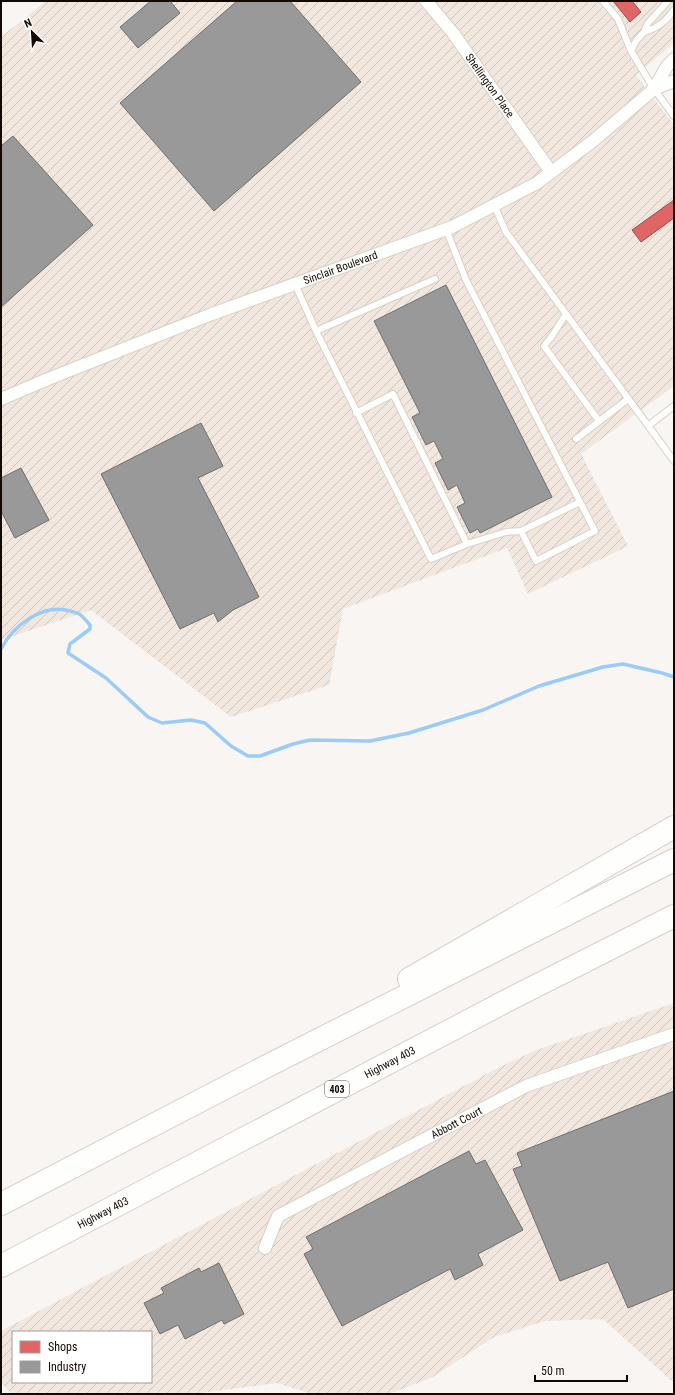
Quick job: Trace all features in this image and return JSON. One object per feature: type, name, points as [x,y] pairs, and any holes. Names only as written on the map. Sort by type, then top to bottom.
[{"type":"highway","points":[[269,1066],[306,1038],[674,827]]},
{"type":"highway","points":[[1,1204],[674,860]]},
{"type":"highway","name":"Highway 403","points":[[1,1266],[514,997],[674,916]]},
{"type":"highway","points":[[514,997],[544,990],[674,927]]},
{"type":"street","name":"Shellington Place","points":[[426,1],[453,33],[551,172]]},
{"type":"street","name":"Sinclair Boulevard","points":[[654,89],[666,66],[674,59]]},
{"type":"street","name":"Sinclair Boulevard","points":[[1,399],[212,314],[446,230],[537,183],[592,141],[654,89],[674,81]]},
{"type":"street","name":"Abbott Court","points":[[265,1248],[278,1216],[526,1086],[674,1034]]},
{"type":"lane","points":[[602,1],[618,19],[631,51],[654,89],[674,116]]},
{"type":"lane","points":[[631,51],[636,41],[644,32],[648,23],[668,1]]},
{"type":"lane","points":[[644,32],[660,26],[674,10]]},
{"type":"lane","points":[[494,205],[506,232],[648,426],[673,457]]},
{"type":"lane","points":[[446,230],[466,280],[595,531],[536,561],[521,531]]},
{"type":"lane","points":[[316,331],[435,278]]},
{"type":"lane","points":[[295,284],[356,413],[431,559],[467,544],[506,532],[521,531],[580,502]]},
{"type":"lane","points":[[566,314],[544,346],[599,421]]},
{"type":"lane","points":[[356,413],[393,394],[467,544]]},
{"type":"lane","points":[[576,439],[628,399]]},
{"type":"lane","points":[[648,426],[674,406]]},
{"type":"shaded area","points":[[46,1],[674,1],[674,43],[636,75],[674,125],[674,386],[581,454],[628,546],[528,594],[507,548],[343,609],[329,685],[231,717],[91,610],[1,640],[1,37]]},
{"type":"shaded area","points":[[674,1003],[674,1383],[603,1319],[545,1321],[494,1337],[431,1378],[389,1394],[312,1394],[277,1383],[193,1394],[12,1394],[1,1383],[1,1331],[498,1068],[534,1051]]},
{"type":"building: Shops","points":[[613,1],[632,1],[641,12],[630,22]]},
{"type":"building: Shops","points":[[674,200],[674,218],[641,242],[632,230]]},
{"type":"building: Industry","points":[[151,1],[170,1],[180,13],[138,48],[120,27]]},
{"type":"building: Industry","points":[[237,1],[290,1],[361,82],[214,211],[120,103]]},
{"type":"building: Industry","points":[[13,136],[93,225],[1,307],[1,146]]},
{"type":"building: Industry","points":[[446,285],[552,497],[480,533],[478,529],[470,533],[457,507],[465,503],[457,485],[448,490],[435,463],[443,459],[434,441],[426,445],[412,417],[420,413],[374,321]]},
{"type":"building: Industry","points":[[201,423],[223,466],[198,478],[259,597],[233,610],[218,622],[214,613],[180,629],[101,474]]},
{"type":"building: Industry","points":[[21,468],[49,520],[15,538],[1,511],[1,478]]},
{"type":"building: Industry","points":[[674,1091],[674,1289],[628,1308],[608,1262],[560,1281],[513,1169],[522,1166],[517,1153]]},
{"type":"building: Industry","points":[[469,1151],[476,1164],[485,1160],[523,1230],[478,1254],[483,1265],[455,1280],[450,1269],[342,1326],[304,1254],[313,1249],[306,1237]]},
{"type":"building: Industry","points":[[219,1263],[244,1314],[224,1324],[222,1320],[185,1339],[178,1325],[160,1334],[144,1303],[164,1293],[161,1288],[199,1268],[201,1272]]},
{"type":"waterway","points":[[1,649],[13,632],[30,618],[39,613],[59,609],[78,613],[90,625],[90,629],[70,644],[68,653],[106,678],[148,717],[162,723],[191,720],[205,723],[231,746],[248,756],[260,756],[293,744],[310,740],[370,741],[409,733],[483,710],[539,686],[603,667],[623,664],[674,677]]}]
